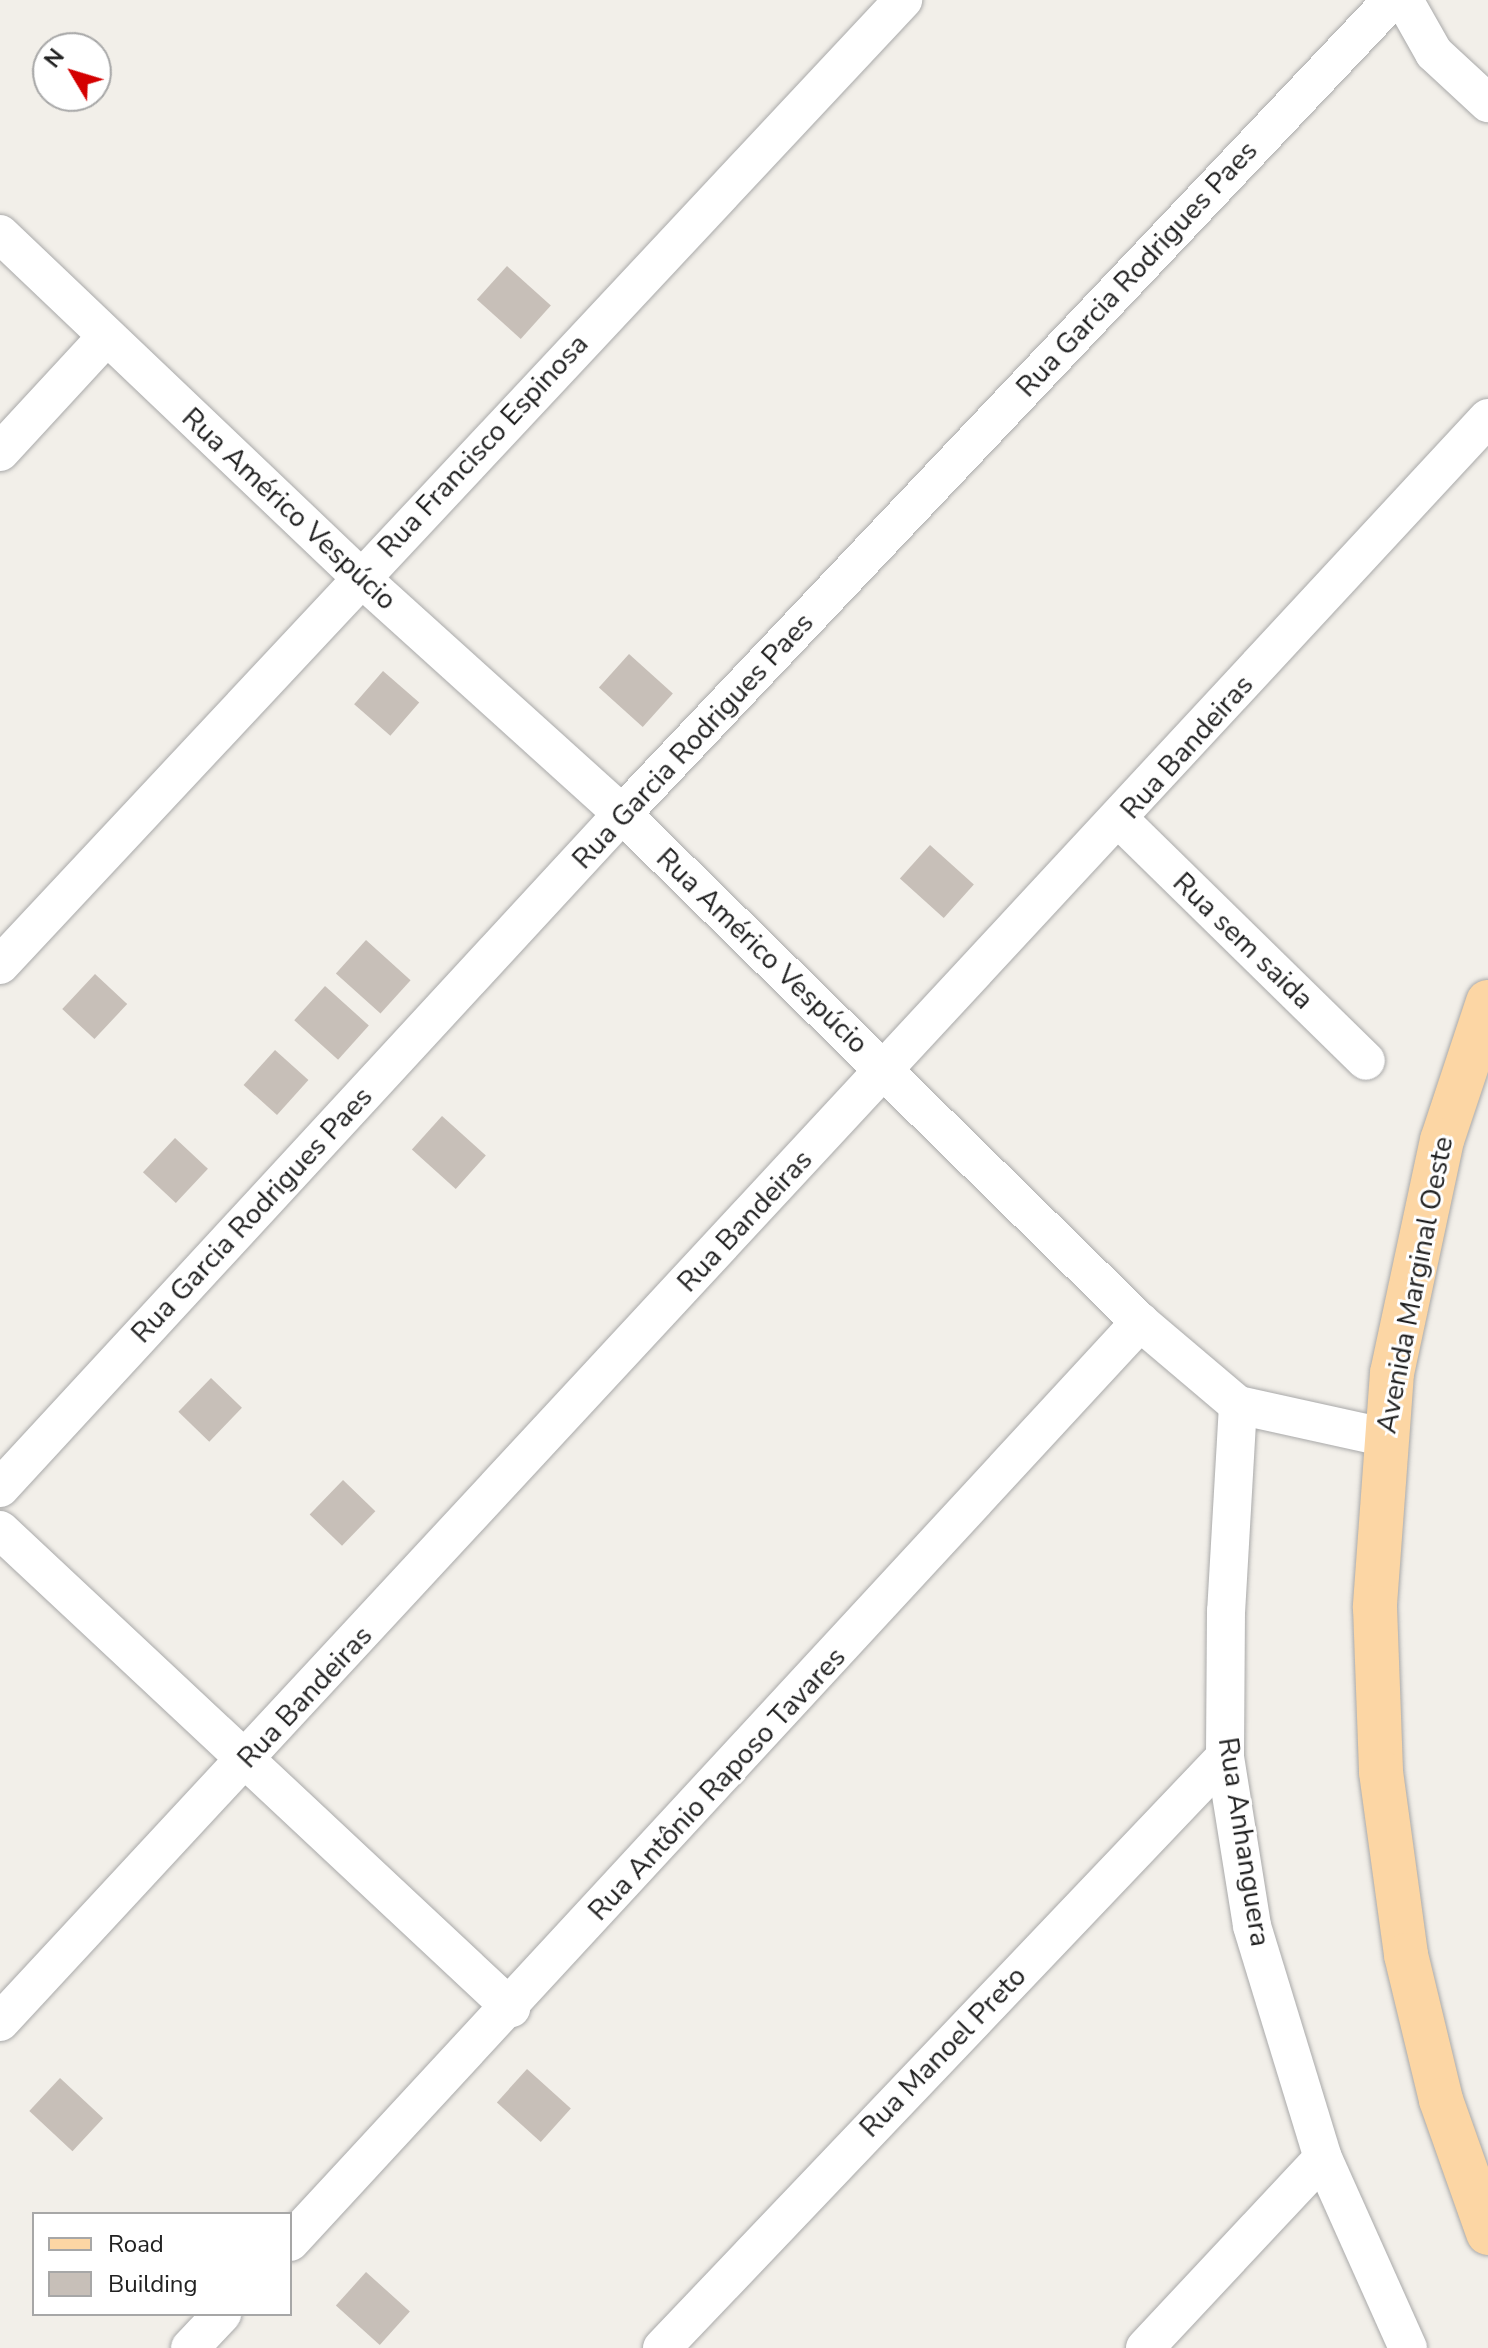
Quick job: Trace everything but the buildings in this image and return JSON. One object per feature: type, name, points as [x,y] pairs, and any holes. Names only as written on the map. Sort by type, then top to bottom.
[{"type":"main road","name":"Avenida Marginal Oeste","points":[[1488,1002],[1442,1140],[1392,1373],[1384,1437],[1375,1607],[1381,1772],[1406,1955],[1441,2100],[1488,2233]]},
{"type":"street","name":"Rua Francisco Espinosa","points":[[0,965],[903,0]]},
{"type":"street","name":"Rua Garcia Rodrigues Paes","points":[[0,1488],[622,814],[1392,0]]},
{"type":"street","points":[[1404,0],[1434,53],[1488,103]]},
{"type":"street","name":"Rua Américo Vespúcio","points":[[0,234],[360,577],[622,814],[1140,1322],[1238,1405],[1384,1437]]},
{"type":"street","points":[[0,452],[106,337]]},
{"type":"street","name":"Rua Bandeiras","points":[[0,2022],[1120,820],[1488,418]]},
{"type":"street","name":"Rua sem saida","points":[[1120,820],[1366,1061]]},
{"type":"street","name":"Rua Antônio Raposo Tavares","points":[[292,2240],[511,2008],[1140,1322]]},
{"type":"street","name":"Rua Anhanguera","points":[[1238,1405],[1226,1611],[1225,1757],[1252,1926],[1323,2158],[1408,2348]]},
{"type":"street","points":[[0,1530],[511,2008]]},
{"type":"street","name":"Rua Manoel Preto","points":[[662,2348],[1225,1757]]},
{"type":"street","points":[[1145,2348],[1323,2158]]},
{"type":"street","points":[[190,2348],[220,2316]]}]
